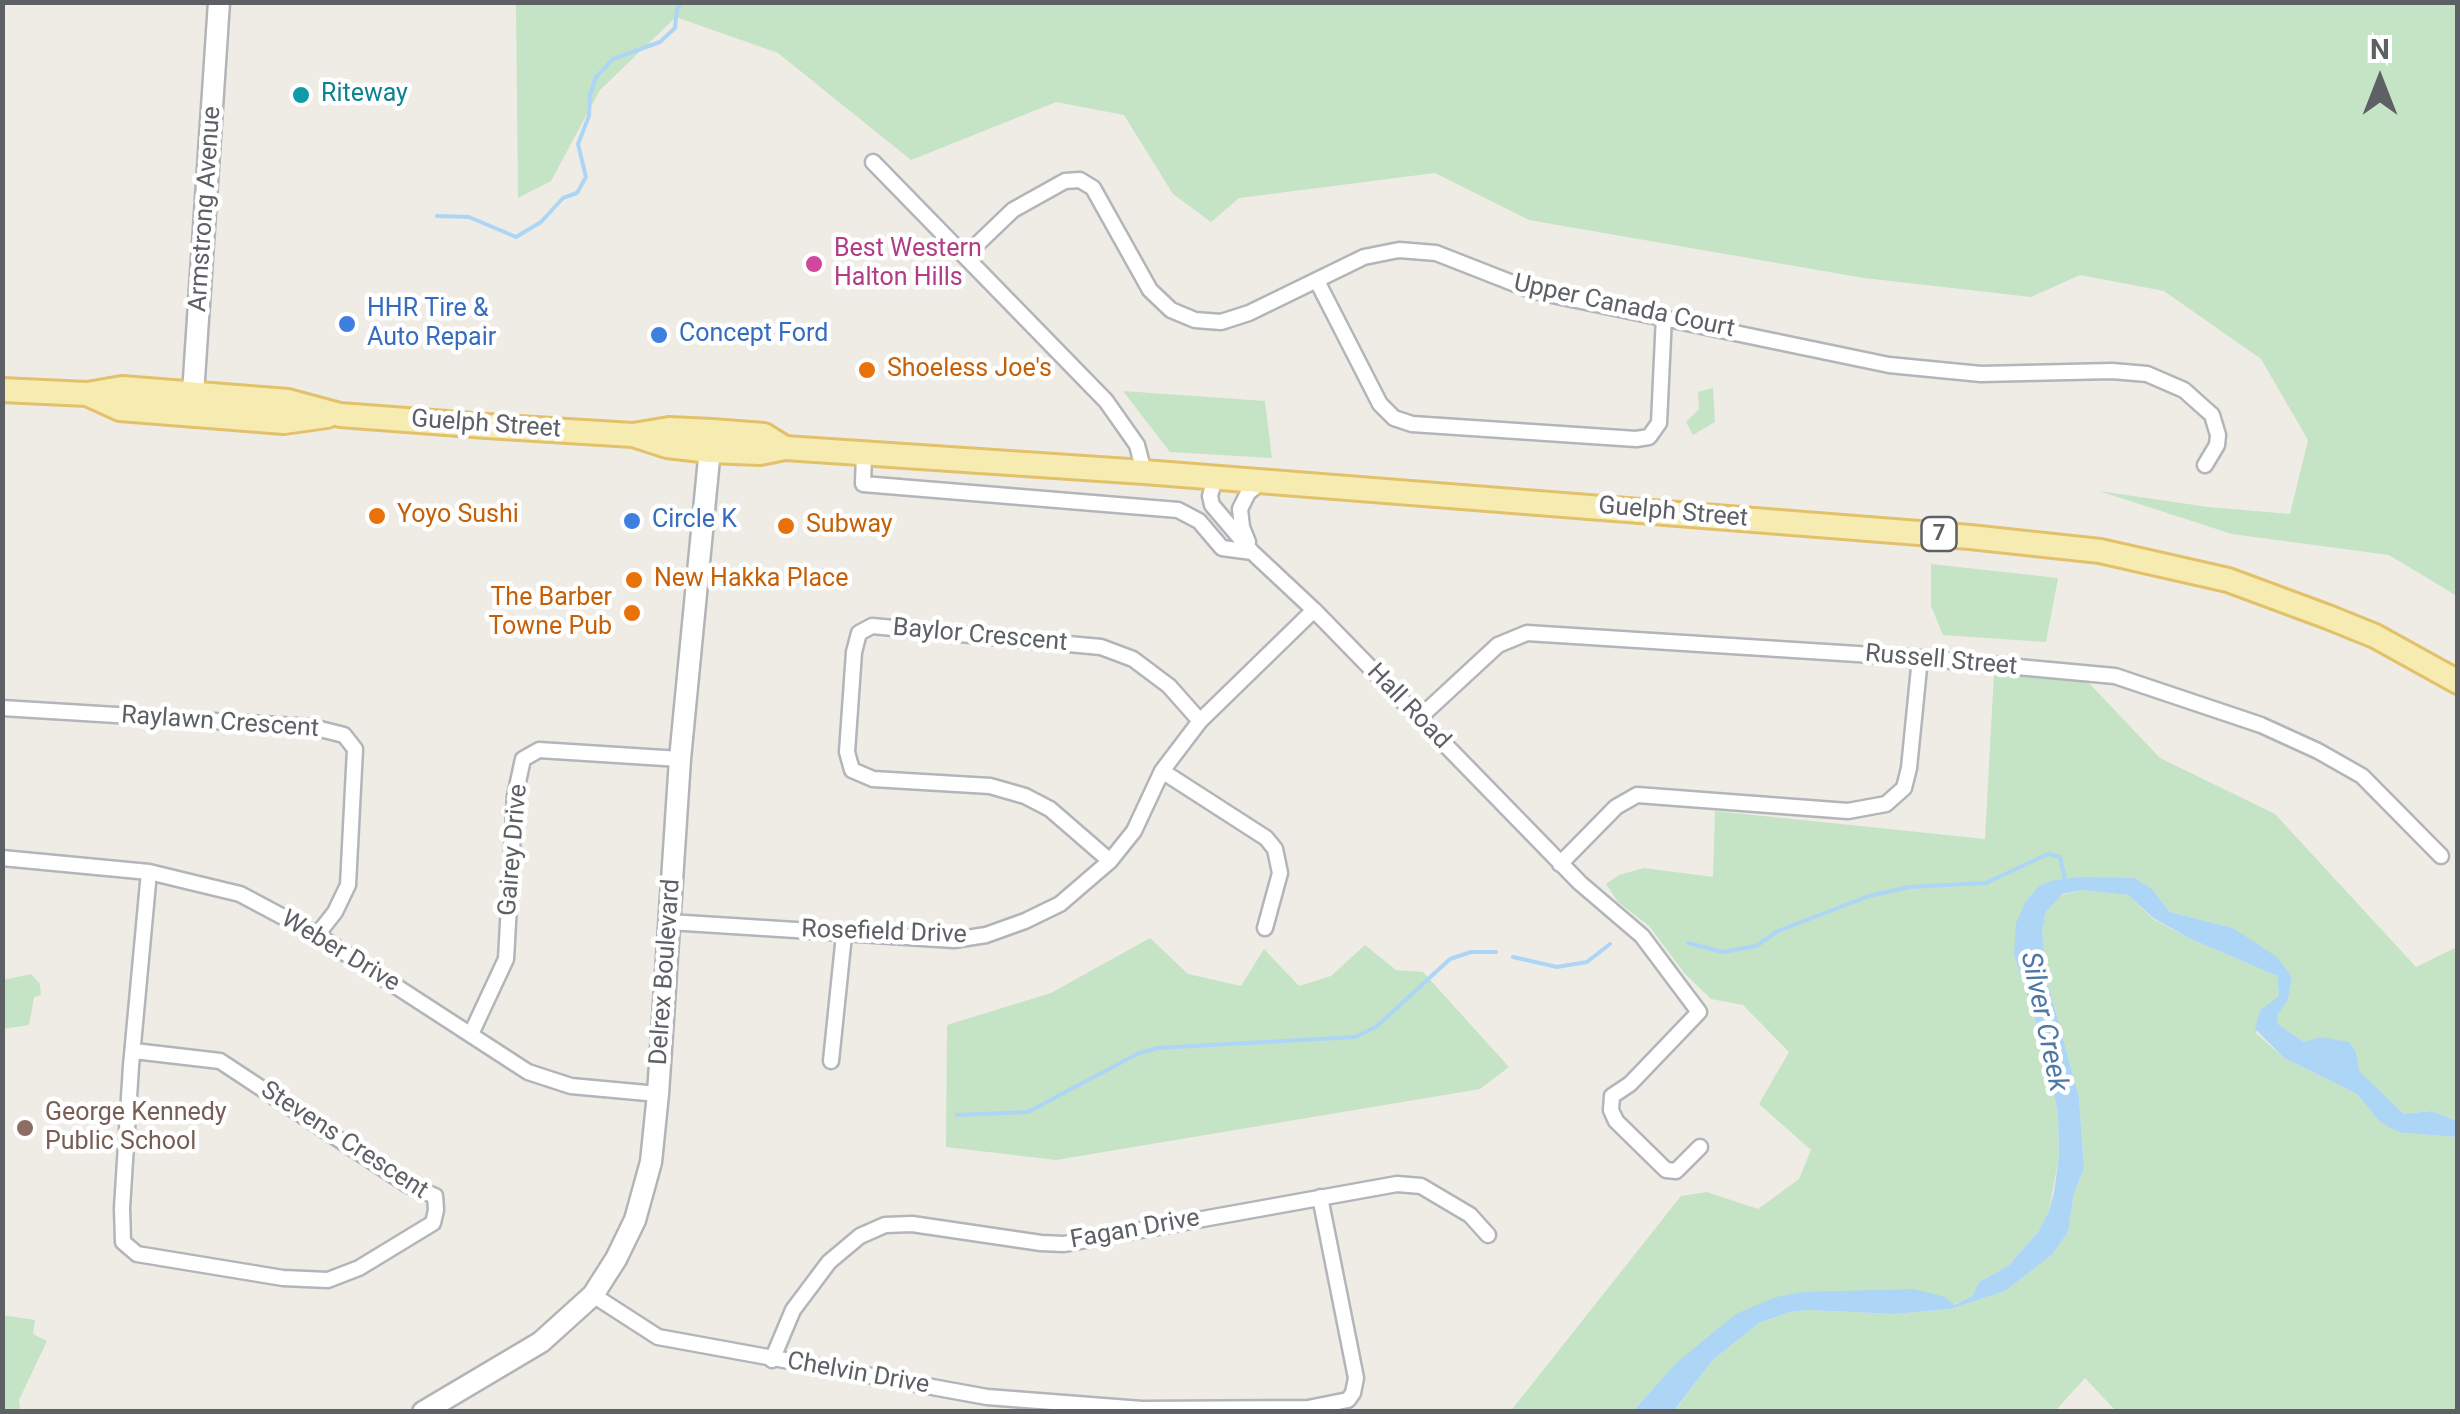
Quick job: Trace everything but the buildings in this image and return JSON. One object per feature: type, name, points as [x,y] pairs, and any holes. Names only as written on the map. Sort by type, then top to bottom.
[{"type":"main road","name":"Guelph Street","points":[[2,390],[87,394],[122,388],[192,405],[288,401],[340,414],[632,435],[667,446],[711,441],[760,453],[785,448],[1262,480],[1970,536],[2100,551],[2228,580],[2261,592],[2376,636],[2458,682]]},
{"type":"street","name":"Armstrong Avenue","points":[[192,405],[219,2]]},
{"type":"street","points":[[873,162],[1106,402],[1137,445],[1144,472]]},
{"type":"street","name":"Upper Canada Court","points":[[966,255],[1013,210],[1075,179],[1093,188],[1150,290],[1160,302],[1182,316],[1208,322],[1234,319],[1364,258],[1416,251],[1436,253],[1533,291],[1889,365],[1982,374],[2147,374],[2184,390],[2212,416],[2217,446],[2205,465]]},
{"type":"street","points":[[1317,282],[1380,404],[1394,418],[1412,424],[1649,437],[1659,423],[1664,316]]},
{"type":"street","name":"Delrex Boulevard","points":[[423,1412],[541,1342],[593,1294],[635,1220],[651,1162],[658,1094],[680,759],[711,441]]},
{"type":"street","name":"Hall Road","points":[[864,453],[863,484],[1178,510],[1199,521],[1222,548],[1252,552]]},
{"type":"street","name":"Hall Road","points":[[1214,478],[1212,505],[1252,552],[1314,610],[1560,864],[1642,936],[1699,1012],[1630,1084],[1612,1096],[1611,1110],[1616,1121],[1666,1170],[1676,1171],[1700,1148]]},
{"type":"street","points":[[1252,552],[1240,509],[1248,493],[1262,480]]},
{"type":"street","name":"Rosefield Drive","points":[[669,922],[954,940],[986,935],[1026,921],[1060,904],[1110,862],[1134,831],[1162,771],[1200,722],[1314,610]]},
{"type":"street","name":"Baylor Crescent","points":[[1110,862],[1050,809],[1025,796],[990,786],[873,780],[852,770],[847,752],[859,632],[872,626],[1100,647],[1133,659],[1168,686],[1200,722]]},
{"type":"street","name":"Russell Street","points":[[1419,718],[1498,645],[1527,633],[1920,658],[2114,676],[2260,725],[2318,751],[2362,776],[2441,856]]},
{"type":"street","points":[[1560,864],[1616,808],[1637,795],[1848,810],[1886,804],[1904,788],[1910,768],[1920,658]]},
{"type":"street","name":"Raylawn Crescent","points":[[2,708],[312,727],[344,735],[355,749],[348,885],[335,912],[317,935]]},
{"type":"street","name":"Gairey Drive","points":[[471,1034],[506,959],[515,796],[523,759],[539,750],[680,759]]},
{"type":"street","points":[[1162,771],[1266,838],[1275,849],[1280,872],[1265,928]]},
{"type":"street","name":"Weber Drive","points":[[2,858],[150,872],[240,894],[317,935],[528,1072],[552,1081],[658,1094]]},
{"type":"street","name":"Stevens Crescent","points":[[134,1051],[220,1061],[408,1185],[435,1196],[433,1223],[359,1268],[328,1280],[284,1278],[137,1254],[123,1242],[122,1208],[134,1051],[150,872]]},
{"type":"street","points":[[832,1061],[844,935]]},
{"type":"street","name":"Fagan Drive","points":[[772,1360],[793,1310],[829,1262],[860,1236],[885,1225],[912,1224],[1064,1244],[1398,1184],[1421,1186],[1470,1215],[1488,1235]]},
{"type":"street","name":"Chelvin Drive","points":[[593,1294],[658,1336],[986,1404],[1142,1409],[1308,1408],[1348,1400],[1356,1378],[1320,1197]]},
{"type":"green space","points":[[516,3],[2457,3],[2457,596],[2389,555],[2232,534],[2099,491],[2290,514],[2308,440],[2261,359],[2164,291],[2080,275],[2031,297],[1864,278],[1529,220],[1435,173],[1239,198],[1211,222],[1173,194],[1124,115],[1056,102],[911,160],[778,53],[676,17],[600,90],[551,181],[518,198]]},
{"type":"green space","points":[[1713,388],[1715,422],[1693,435],[1686,422],[1699,409],[1698,392]]},
{"type":"green space","points":[[1123,391],[1265,401],[1272,458],[1170,452]]},
{"type":"green space","points":[[1931,564],[2058,578],[2046,642],[1943,635],[1931,606]]},
{"type":"green space","points":[[1994,674],[2088,682],[2160,758],[2275,814],[2416,967],[2457,947],[2457,1121],[2431,1111],[2404,1114],[2358,1071],[2356,1052],[2304,1042],[2278,1024],[2277,1016],[2288,1000],[2292,977],[2233,928],[2170,912],[2152,889],[2050,881],[2039,886],[2026,901],[2014,955],[2047,1056],[2058,1115],[2059,1156],[2049,1211],[2038,1232],[2008,1266],[1979,1282],[1972,1296],[1953,1305],[1802,1292],[1676,1363],[1633,1411],[1510,1412],[1681,1196],[1707,1192],[1758,1209],[1799,1179],[1811,1150],[1759,1104],[1789,1052],[1743,1005],[1711,999],[1685,974],[1649,926],[1618,902],[1606,884],[1619,875],[1644,868],[1713,877],[1715,811],[1985,839]]},
{"type":"green space","points":[[2081,890],[2128,895],[2153,919],[2277,976],[2279,996],[2260,1010],[2256,1033],[2284,1058],[2357,1094],[2379,1121],[2403,1133],[2457,1137],[2457,1411],[2116,1411],[2085,1378],[2055,1411],[1674,1412],[1713,1360],[1759,1323],[1809,1310],[1894,1314],[1951,1309],[2005,1291],[2052,1255],[2068,1232],[2074,1194],[2084,1168],[2079,1097],[2047,980],[2042,931],[2046,912],[2058,896]]},
{"type":"green space","points":[[1150,938],[1188,974],[1241,986],[1264,949],[1299,986],[1331,976],[1365,945],[1396,970],[1423,972],[1509,1067],[1480,1089],[1056,1160],[946,1147],[947,1025],[1051,993]]},
{"type":"green space","points":[[31,974],[40,984],[41,995],[34,997],[29,1025],[3,1029],[3,980]]},
{"type":"green space","points":[[2,1315],[35,1320],[33,1334],[47,1341],[19,1400],[20,1411],[3,1411]]},
{"type":"water","name":"Silver Creek","points":[[2079,877],[2134,878],[2152,889],[2170,912],[2233,928],[2277,957],[2292,977],[2288,1000],[2277,1016],[2278,1024],[2304,1042],[2320,1037],[2349,1042],[2356,1052],[2359,1071],[2404,1114],[2431,1111],[2457,1121],[2457,1137],[2392,1129],[2379,1121],[2357,1094],[2284,1058],[2255,1029],[2260,1010],[2279,996],[2277,976],[2191,939],[2153,918],[2128,895],[2081,890],[2062,894],[2046,912],[2042,931],[2047,980],[2079,1097],[2084,1168],[2074,1194],[2068,1232],[2052,1255],[2005,1291],[1951,1309],[1894,1314],[1809,1310],[1759,1323],[1713,1360],[1674,1411],[1633,1411],[1676,1363],[1736,1314],[1776,1297],[1802,1292],[1914,1289],[1945,1297],[1954,1305],[1972,1296],[1979,1282],[2008,1266],[2038,1232],[2054,1192],[2059,1156],[2058,1115],[2047,1056],[2014,955],[2016,923],[2026,901],[2039,886]]},
{"type":"waterway","points":[[437,216],[469,217],[516,237],[541,222],[563,198],[577,193],[586,177],[578,144],[589,116],[596,77],[613,59],[660,42],[675,28],[677,8],[682,2]]},
{"type":"waterway","points":[[742,2],[759,2]]},
{"type":"waterway","points":[[1688,943],[1723,952],[1756,946],[1778,931],[1869,896],[1909,887],[1986,883],[2048,854],[2060,857],[2065,880]]},
{"type":"waterway","points":[[1513,957],[1557,967],[1587,962],[1610,944]]},
{"type":"waterway","points":[[957,1115],[1028,1112],[1139,1053],[1158,1048],[1355,1037],[1376,1027],[1450,959],[1471,952],[1496,952]]},
{"type":"place","name":"Riteway","points":[[301,95]]},
{"type":"place","name":"Best Western Halton Hills","points":[[814,264]]},
{"type":"place","name":"HHR Tire & Auto Repair","points":[[347,324]]},
{"type":"place","name":"Concept Ford","points":[[659,335]]},
{"type":"place","name":"Shoeless Joe's","points":[[867,370]]},
{"type":"place","name":"Yoyo Sushi","points":[[377,516]]},
{"type":"place","name":"Circle K","points":[[632,521]]},
{"type":"place","name":"Subway","points":[[786,526]]},
{"type":"place","name":"New Hakka Place","points":[[634,580]]},
{"type":"place","name":"The Barber Towne Pub","points":[[632,613]]},
{"type":"place","name":"George Kennedy Public School","points":[[25,1128]]}]
